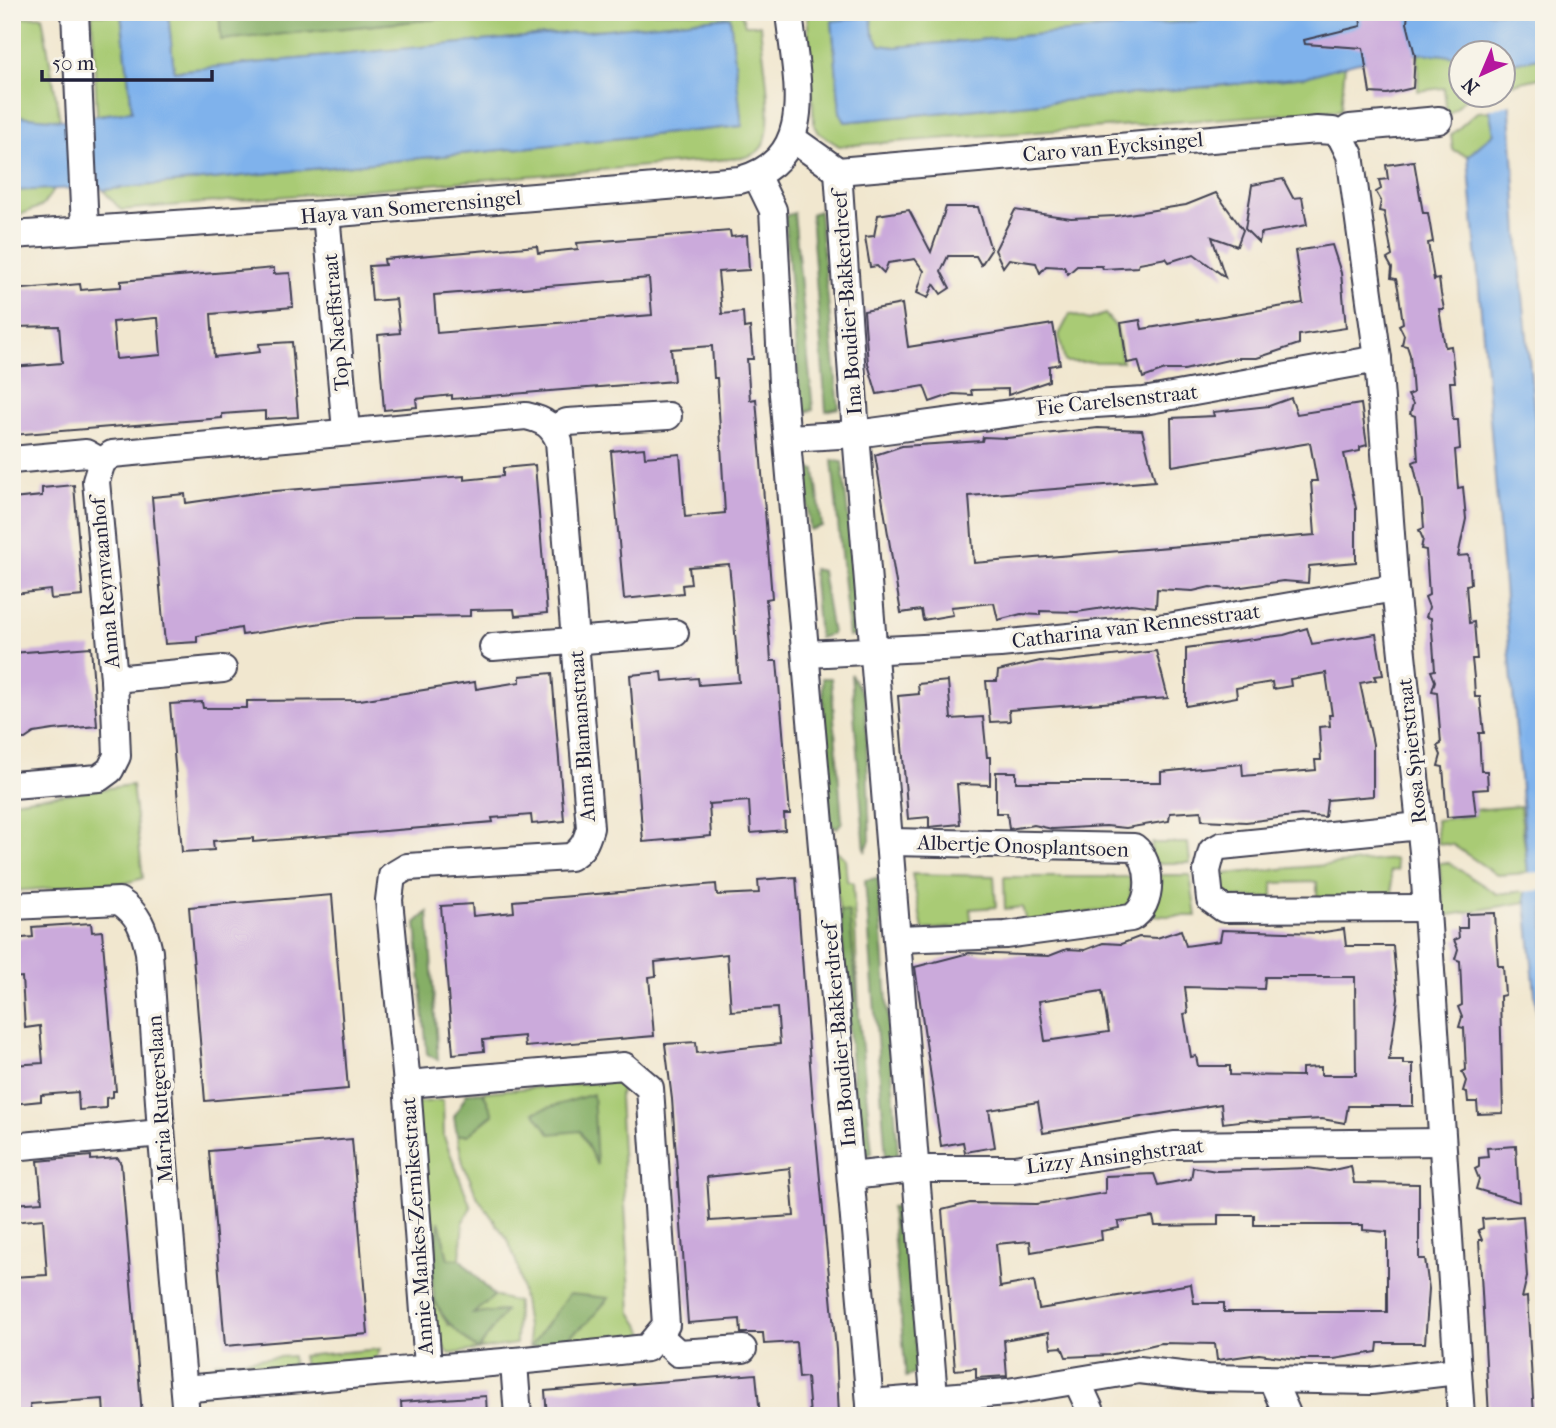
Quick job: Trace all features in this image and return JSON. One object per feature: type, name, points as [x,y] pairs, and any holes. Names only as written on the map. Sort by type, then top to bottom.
[{"type":"street","points":[[75,12],[85,228]]},
{"type":"street","points":[[789,12],[797,100],[793,139],[838,171]]},
{"type":"street","name":"Caro van Eycksingel","points":[[838,171],[1317,130],[1333,131],[1340,135],[1350,128],[1439,120]]},
{"type":"street","name":"Rosa Spierstraat","points":[[1340,135],[1350,155],[1377,359],[1395,588],[1427,908],[1461,1416]]},
{"type":"street","name":"Haya van Somerensingel","points":[[12,235],[85,228],[326,214],[740,180],[756,175],[782,158],[793,139]]},
{"type":"street","name":"Ina Boudier-Bakkerdreef","points":[[838,171],[856,435],[876,651],[914,1169],[934,1396]]},
{"type":"street","name":"Ina Boudier-Bakkerdreef","points":[[756,175],[773,210],[782,383],[789,438],[870,1409]]},
{"type":"street","name":"Top Naeffstraat","points":[[326,214],[346,430]]},
{"type":"street","name":"Fie Carelsenstraat","points":[[856,435],[1063,405],[1144,401],[1377,359]]},
{"type":"street","points":[[12,460],[86,453],[102,462],[122,451],[526,416],[542,419],[553,429],[567,422],[668,416]]},
{"type":"street","name":"Anna Blamanstraat","points":[[407,1084],[389,900],[393,876],[407,867],[558,859],[579,852],[590,828],[559,442],[553,429]]},
{"type":"street","name":"Ina Boudier-Bakkerdreef","points":[[789,438],[856,435]]},
{"type":"street","name":"Anna Reynvaanhof","points":[[102,462],[96,481],[114,679],[223,670]]},
{"type":"street","name":"Catharina van Rennesstraat","points":[[876,651],[1000,644],[1167,627],[1395,588]]},
{"type":"street","points":[[493,647],[574,639],[675,634]]},
{"type":"street","points":[[807,654],[876,651]]},
{"type":"street","points":[[12,785],[99,778],[110,770],[117,756],[114,679]]},
{"type":"street","points":[[1420,826],[1221,846],[1212,851],[1207,871],[1210,899],[1224,909],[1427,908]]},
{"type":"street","name":"Albertje Onosplantsoen","points":[[891,842],[1134,847],[1146,861],[1147,901],[1140,913],[1131,918],[1006,935],[898,939]]},
{"type":"street","name":"Maria Rutgerslaan","points":[[12,906],[119,901],[130,908],[144,926],[149,952],[161,1133],[186,1416]]},
{"type":"street","name":"Annie Mankes-Zernikestraat","points":[[184,1389],[428,1367],[514,1363],[647,1348],[666,1325],[650,1088],[624,1066],[407,1084],[428,1367]]},
{"type":"street","points":[[12,1147],[161,1133]]},
{"type":"street","name":"Lizzy Ansinghstraat","points":[[851,1175],[914,1169],[1014,1169],[1174,1145],[1443,1142]]},
{"type":"street","points":[[658,1335],[678,1353],[743,1349]]},
{"type":"street","points":[[514,1363],[518,1416]]},
{"type":"street","points":[[870,1409],[934,1396],[1008,1392],[1139,1370],[1206,1378],[1371,1381],[1457,1371]]},
{"type":"street","points":[[1272,1380],[1287,1416]]},
{"type":"street","points":[[1077,1381],[1093,1416]]},
{"type":"green space","points":[[168,12],[219,12],[222,40],[509,12],[741,12],[745,25],[760,25],[767,87],[767,134],[759,151],[741,158],[121,210],[103,190],[742,126],[730,17],[174,71]]},
{"type":"green space","points":[[219,12],[509,12],[221,40]]},
{"type":"green space","points":[[807,12],[1297,12],[895,47],[880,45],[873,33],[832,21],[840,112],[845,122],[1306,77],[1345,64],[1341,110],[839,146],[819,133],[814,124]]},
{"type":"green space","points":[[92,14],[121,15],[132,111],[97,115]]},
{"type":"green space","points":[[42,16],[60,120],[15,116],[12,95],[12,18]]},
{"type":"green space","points":[[1432,51],[1448,55],[1448,108],[1456,108],[1447,115],[1444,88],[1418,91],[1418,53]]},
{"type":"green space","points":[[1544,57],[1544,77],[1518,83],[1518,62]]},
{"type":"green space","points":[[1490,111],[1494,133],[1468,156],[1453,150],[1451,135],[1477,112]]},
{"type":"green space","points":[[55,188],[42,206],[12,218],[12,191]]},
{"type":"green space","points":[[819,211],[839,408],[826,411],[811,214]]},
{"type":"green space","points":[[794,213],[813,410],[801,413],[785,216]]},
{"type":"green space","points":[[1070,314],[1089,320],[1105,314],[1117,328],[1122,362],[1065,362],[1059,335]]},
{"type":"green space","points":[[832,460],[842,462],[861,634],[849,637]]},
{"type":"green space","points":[[804,466],[815,470],[822,526],[810,530]]},
{"type":"green space","points":[[813,569],[822,571],[832,634],[819,638]]},
{"type":"green space","points":[[851,674],[865,699],[870,840],[865,852]]},
{"type":"green space","points":[[822,678],[831,678],[842,822],[837,828],[830,825]]},
{"type":"green space","points":[[132,785],[143,878],[126,883],[12,891],[12,801]]},
{"type":"green space","points":[[1520,806],[1528,873],[1497,875],[1453,845],[1438,843],[1436,820],[1475,815],[1475,810]]},
{"type":"green space","points":[[1152,843],[1188,843],[1190,863],[1150,863]]},
{"type":"green space","points":[[828,851],[838,852],[845,858],[847,881],[853,883],[859,1013],[849,912],[840,911]]},
{"type":"green space","points":[[1395,859],[1397,870],[1390,871],[1393,898],[1317,900],[1317,882],[1273,883],[1273,898],[1224,898],[1212,875]]},
{"type":"green space","points":[[1439,863],[1449,863],[1497,894],[1525,891],[1526,902],[1444,916]]},
{"type":"green space","points":[[912,874],[994,876],[996,907],[970,909],[972,926],[923,930]]},
{"type":"green space","points":[[1152,875],[1190,875],[1196,916],[1154,916]]},
{"type":"green space","points":[[1004,877],[1130,877],[1131,899],[1125,907],[1026,922],[1022,907],[1005,909]]},
{"type":"green space","points":[[878,878],[898,1154],[886,1158],[865,880]]},
{"type":"green space","points":[[840,911],[849,912],[872,1153],[859,1158]]},
{"type":"green space","points":[[428,912],[438,1060],[427,1054],[416,923]]},
{"type":"green space","points":[[625,1080],[619,1097],[631,1312],[646,1336],[530,1347],[518,1267],[508,1240],[478,1198],[463,1163],[457,1135],[468,1135],[493,1115],[483,1092]]},
{"type":"green space","points":[[483,1092],[493,1114],[468,1135],[457,1135],[454,1117],[467,1093]]},
{"type":"green space","points":[[593,1094],[597,1165],[580,1131],[550,1134],[534,1112]]},
{"type":"green space","points":[[443,1100],[444,1137],[471,1207],[463,1222],[460,1259],[448,1260],[440,1224],[432,1282],[415,1103]]},
{"type":"green space","points":[[904,1206],[918,1373],[906,1377],[891,1207]]},
{"type":"green space","points":[[439,1221],[448,1259],[460,1259],[494,1296],[473,1314],[505,1311],[478,1350],[446,1319],[433,1294],[433,1264]]},
{"type":"green space","points":[[569,1294],[609,1298],[588,1322],[558,1345],[530,1347]]},
{"type":"green space","points":[[431,1296],[448,1325],[505,1311],[472,1314],[494,1296],[517,1302],[516,1344],[450,1354],[439,1344]]},
{"type":"green space","points":[[380,1349],[375,1362],[304,1367],[302,1356]]},
{"type":"green space","points":[[292,1356],[293,1367],[219,1375],[216,1362]]},
{"type":"water","points":[[121,12],[168,12],[174,71],[730,17],[742,126],[103,190],[100,187],[12,191],[12,95],[16,116],[63,120],[132,111]]},
{"type":"water","points":[[1297,12],[1544,12],[1544,57],[1518,62],[1518,38],[1448,38],[1448,56],[1422,54],[1383,57],[1306,77],[845,122],[840,112],[832,21],[871,16],[873,33],[880,45],[895,47]]},
{"type":"water","points":[[1489,108],[1510,108],[1520,264],[1544,513],[1544,1086],[1525,891],[1528,873],[1468,156],[1494,133]]},
{"type":"pier","points":[[1544,872],[1544,890],[1521,892],[1524,873]]},
{"type":"building","points":[[1360,12],[1408,12],[1407,23],[1415,55],[1413,88],[1387,94],[1370,93],[1363,48],[1305,44],[1304,40],[1361,26]]},
{"type":"building","points":[[1414,161],[1423,213],[1428,213],[1433,242],[1428,243],[1434,280],[1439,279],[1444,309],[1439,309],[1445,347],[1451,346],[1455,382],[1450,382],[1453,420],[1458,420],[1460,449],[1455,450],[1458,488],[1463,487],[1466,519],[1458,556],[1469,555],[1471,584],[1466,585],[1469,623],[1474,622],[1477,659],[1472,659],[1475,697],[1480,697],[1484,733],[1479,733],[1481,771],[1487,771],[1488,789],[1473,790],[1476,815],[1447,817],[1443,767],[1438,766],[1441,755],[1437,746],[1441,744],[1437,692],[1432,691],[1435,681],[1431,671],[1435,670],[1431,618],[1426,617],[1429,607],[1425,597],[1429,595],[1426,550],[1421,549],[1423,539],[1419,530],[1424,528],[1422,502],[1413,462],[1418,460],[1415,416],[1410,414],[1413,404],[1408,395],[1413,393],[1410,355],[1407,346],[1402,345],[1404,335],[1399,325],[1403,323],[1398,288],[1396,279],[1391,278],[1392,268],[1387,259],[1392,256],[1384,212],[1379,211],[1381,201],[1376,192],[1381,189],[1379,180],[1388,179],[1386,165]]},
{"type":"building","points":[[1283,179],[1293,198],[1302,197],[1307,225],[1261,233],[1259,243],[1245,229],[1252,185]]},
{"type":"building","points":[[1216,193],[1243,230],[1237,246],[1212,237],[1225,277],[1194,254],[1169,262],[1166,258],[1139,263],[1138,267],[1103,269],[1102,266],[1077,266],[1068,274],[1064,267],[1046,266],[1040,273],[1036,263],[1009,259],[1003,267],[995,250],[1015,210],[1071,218],[1116,216],[1186,205]]},
{"type":"building","points":[[946,207],[978,207],[991,250],[981,265],[976,256],[948,256],[941,271],[950,288],[941,294],[934,284],[928,298],[917,293],[924,271],[915,259],[888,263],[884,273],[877,266],[870,267],[865,237],[874,236],[878,215],[909,210],[931,252]]},
{"type":"building","points":[[730,231],[731,237],[747,235],[749,270],[718,272],[722,314],[743,312],[744,328],[750,327],[753,359],[747,359],[750,400],[756,399],[772,598],[766,599],[771,661],[777,661],[790,814],[784,814],[785,830],[751,833],[749,801],[709,804],[711,836],[643,842],[630,675],[662,672],[663,681],[698,678],[699,685],[739,682],[731,584],[729,564],[689,567],[691,584],[682,585],[683,593],[624,599],[611,451],[644,448],[645,457],[680,454],[685,517],[725,513],[717,378],[714,378],[712,346],[671,349],[674,381],[452,399],[452,395],[416,399],[417,407],[384,410],[378,335],[400,333],[396,299],[372,301],[369,266],[385,265],[384,259],[537,246],[538,253],[578,249],[577,243]],"holes":[[[649,278],[652,315],[437,333],[434,295]]]},
{"type":"building","points":[[1332,245],[1341,273],[1346,328],[1299,335],[1299,344],[1257,358],[1237,358],[1184,370],[1165,370],[1143,378],[1138,361],[1127,363],[1121,323],[1140,320],[1142,329],[1303,303],[1295,251]]},
{"type":"building","points":[[274,268],[274,274],[290,273],[293,307],[211,314],[214,357],[260,352],[259,344],[292,342],[298,417],[265,419],[265,411],[222,414],[222,418],[12,435],[12,367],[62,363],[59,326],[12,327],[12,290],[80,284],[81,290],[121,287],[121,281]],"holes":[[[158,318],[161,355],[116,359],[113,322]]]},
{"type":"building","points":[[902,304],[908,347],[1053,324],[1060,364],[1049,366],[1049,381],[1008,395],[1008,389],[971,390],[972,395],[953,394],[930,402],[924,386],[877,394],[868,364],[864,311]]},
{"type":"building","points":[[1291,398],[1297,414],[1361,404],[1367,445],[1360,447],[1360,451],[1344,454],[1356,508],[1356,562],[1309,566],[1308,583],[1283,581],[1193,591],[1157,589],[1156,607],[1131,604],[1077,612],[1040,611],[1040,615],[1021,614],[998,620],[994,603],[951,607],[953,615],[923,620],[921,610],[901,613],[875,455],[902,446],[982,441],[983,437],[1007,438],[1098,428],[1142,430],[1155,481],[969,496],[974,563],[1315,535],[1311,481],[1317,481],[1310,443],[1172,466],[1171,418],[1214,416],[1213,412],[1269,406]]},
{"type":"building","points":[[535,465],[547,613],[515,616],[514,609],[470,610],[470,616],[355,618],[242,635],[241,628],[197,636],[197,642],[165,644],[152,497],[185,494],[186,503],[262,492],[464,476],[464,480],[503,476],[503,468]]},
{"type":"building","points":[[74,485],[83,596],[51,599],[50,590],[14,594],[12,499],[42,496],[42,488]]},
{"type":"building","points":[[1307,628],[1312,644],[1376,634],[1383,675],[1374,676],[1376,680],[1360,683],[1373,744],[1373,796],[1327,800],[1325,817],[1301,815],[1246,822],[1202,820],[1201,811],[1170,813],[1169,821],[1126,828],[1106,826],[1052,829],[1034,825],[1009,829],[1007,813],[996,813],[996,772],[1016,772],[1016,782],[1161,782],[1161,772],[1242,764],[1243,776],[1316,770],[1315,760],[1321,760],[1319,727],[1330,726],[1329,715],[1332,715],[1326,673],[1290,679],[1291,686],[1273,689],[1272,682],[1236,688],[1237,697],[1186,706],[1186,648],[1284,635]]},
{"type":"building","points":[[91,647],[97,726],[34,733],[25,739],[12,738],[12,653]]},
{"type":"building","points":[[1156,651],[1168,698],[1009,710],[1010,721],[990,722],[986,681],[997,681],[998,671],[1040,661],[1059,662]]},
{"type":"building","points":[[552,673],[564,821],[532,824],[531,815],[492,818],[493,822],[253,842],[253,838],[213,841],[214,850],[182,852],[170,704],[202,702],[203,708],[247,708],[247,701],[360,700],[475,682],[476,689],[520,682],[520,676]]},
{"type":"building","points":[[948,681],[951,719],[983,717],[987,757],[990,757],[990,785],[957,784],[960,824],[929,827],[929,817],[908,819],[898,696],[919,694],[918,684]]},
{"type":"building","points":[[796,877],[813,1104],[836,1350],[839,1416],[810,1416],[807,1377],[799,1378],[796,1342],[764,1344],[763,1333],[741,1333],[740,1319],[688,1323],[672,1099],[665,1044],[696,1042],[697,1053],[780,1044],[777,1008],[731,1011],[727,954],[655,962],[656,976],[649,977],[654,1036],[525,1047],[524,1036],[483,1040],[484,1051],[453,1054],[441,906],[472,904],[473,916],[514,912],[513,901],[716,884],[717,895],[759,893],[758,880]],"holes":[[[790,1168],[794,1216],[710,1221],[707,1177]]]},
{"type":"building","points":[[332,895],[348,1089],[205,1101],[189,907]]},
{"type":"building","points":[[1495,913],[1498,966],[1503,966],[1505,995],[1500,996],[1503,1113],[1478,1114],[1477,1102],[1468,1102],[1467,1092],[1463,1091],[1466,1081],[1462,1072],[1466,1070],[1464,1028],[1459,1027],[1462,1017],[1458,1007],[1462,1005],[1460,961],[1455,959],[1458,949],[1454,940],[1459,938],[1458,928],[1467,928],[1467,914]]},
{"type":"building","points":[[91,923],[92,932],[102,931],[116,1091],[113,1091],[113,1097],[106,1098],[106,1108],[79,1110],[78,1092],[41,1095],[41,1101],[12,1104],[12,1065],[43,1063],[40,1026],[25,1028],[22,977],[12,978],[12,939],[33,937],[32,927]]},
{"type":"building","points":[[1344,929],[1346,946],[1393,946],[1398,999],[1389,1060],[1403,1060],[1403,1064],[1413,1064],[1413,1106],[1348,1106],[1345,1123],[1322,1119],[1223,1123],[1221,1104],[1043,1133],[1038,1102],[989,1110],[995,1147],[965,1152],[963,1142],[941,1146],[915,967],[969,953],[1049,956],[1067,949],[1085,950],[1103,943],[1121,944],[1139,937],[1157,938],[1181,930],[1186,946],[1220,941],[1222,930],[1318,933]],"holes":[[[1265,977],[1355,977],[1356,1075],[1321,1075],[1321,1067],[1302,1068],[1302,1076],[1230,1075],[1230,1066],[1198,1066],[1196,1056],[1191,1057],[1184,1014],[1188,1013],[1185,987],[1264,989]],[[1102,991],[1109,1032],[1045,1041],[1039,1001]]]},
{"type":"building","points":[[352,1139],[368,1334],[225,1346],[209,1151]]},
{"type":"building","points":[[1516,1146],[1519,1202],[1476,1189],[1479,1179],[1475,1169],[1479,1167],[1479,1158],[1488,1157],[1487,1148]]},
{"type":"building","points":[[91,1156],[91,1160],[118,1158],[121,1164],[142,1415],[104,1416],[103,1399],[30,1404],[31,1416],[12,1416],[12,1277],[47,1275],[43,1219],[12,1222],[12,1204],[42,1202],[38,1161]]},
{"type":"building","points":[[1351,1166],[1354,1183],[1419,1184],[1419,1259],[1425,1259],[1429,1289],[1425,1343],[1378,1343],[1377,1352],[1334,1359],[1296,1359],[1259,1354],[1217,1360],[1215,1344],[1161,1343],[1109,1355],[1066,1357],[1062,1347],[1051,1348],[1049,1332],[1004,1340],[1007,1376],[976,1378],[976,1368],[955,1370],[942,1210],[970,1203],[1037,1204],[1105,1193],[1105,1176],[1154,1174],[1158,1185],[1191,1179],[1193,1167],[1216,1171],[1308,1168],[1329,1171]],"holes":[[[1218,1215],[1254,1215],[1254,1225],[1363,1225],[1363,1230],[1387,1232],[1387,1312],[1224,1312],[1224,1303],[1194,1303],[1191,1284],[1039,1309],[1034,1281],[1000,1287],[996,1244],[1030,1241],[1031,1252],[1102,1240],[1101,1231],[1119,1228],[1118,1222],[1153,1217],[1155,1226],[1218,1225]]]},
{"type":"building","points":[[1523,1216],[1527,1277],[1522,1298],[1527,1297],[1534,1416],[1489,1416],[1479,1240],[1482,1240],[1478,1230],[1483,1228],[1482,1219]]},
{"type":"building","points":[[756,1374],[760,1416],[547,1416],[545,1391]]},
{"type":"building","points":[[486,1396],[487,1416],[402,1416],[401,1402]]}]
